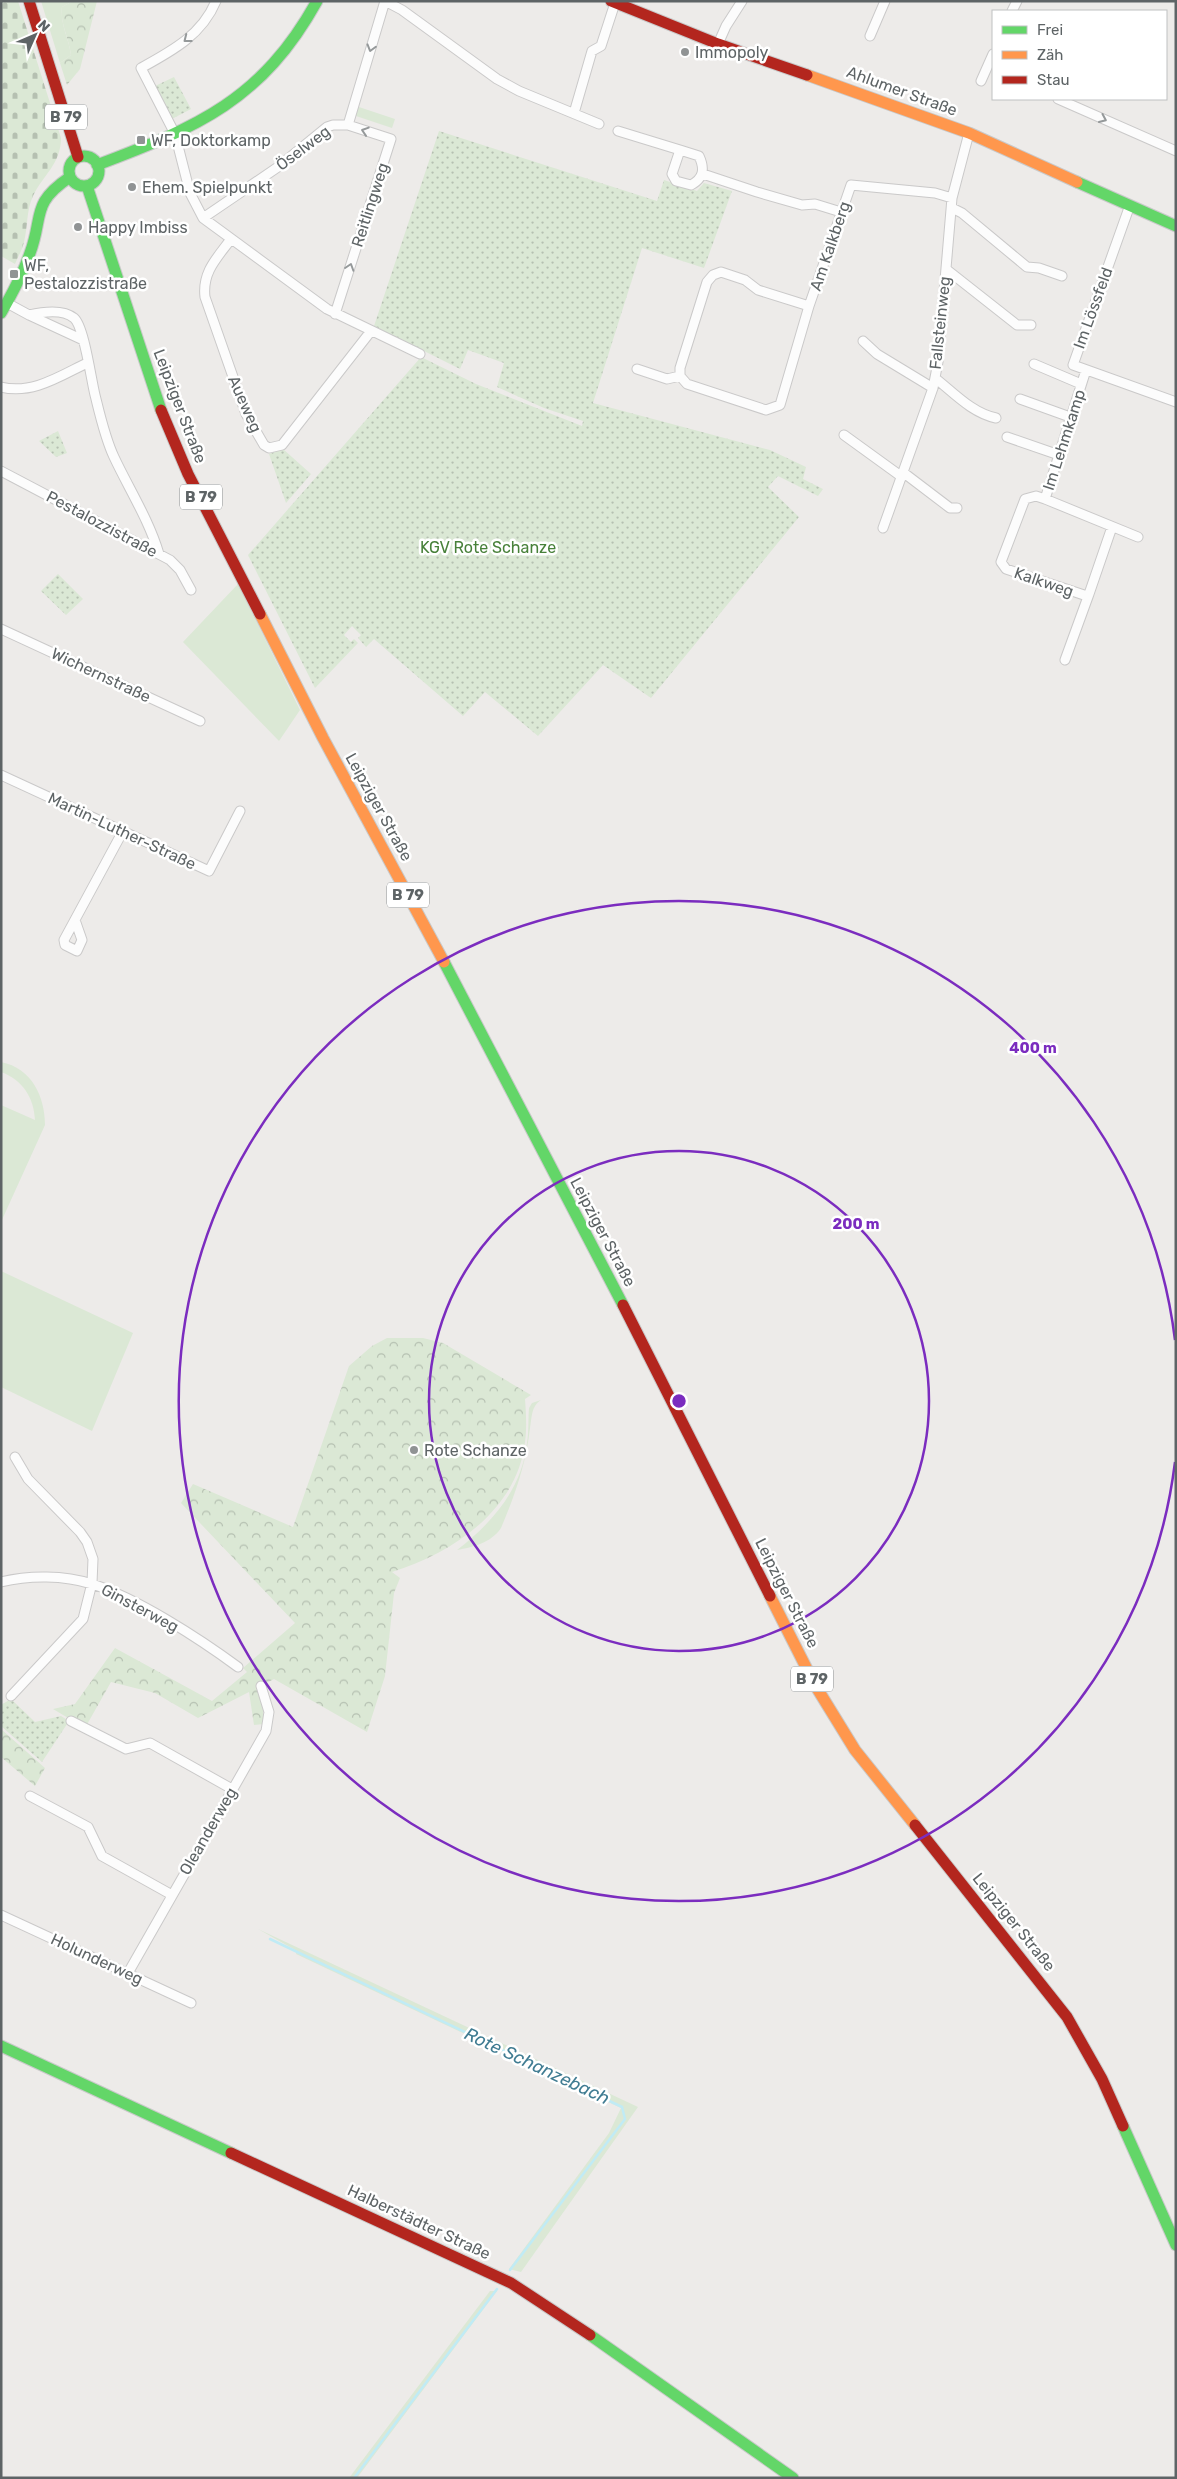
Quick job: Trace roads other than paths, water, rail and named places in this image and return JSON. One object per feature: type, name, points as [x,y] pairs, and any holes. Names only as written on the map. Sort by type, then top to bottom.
[{"type":"main road","name":"B 79","points":[[29,1],[78,157]]},
{"type":"main road","points":[[97,165],[175,134],[198,123],[234,100],[282,55],[317,1]]},
{"type":"main road","name":"Ahlumer Straße","points":[[613,2],[718,44],[969,133],[1176,226]]},
{"type":"main road","points":[[78,157],[89,158],[97,165],[97,178],[87,186],[77,184],[70,177],[70,167],[78,157]]},
{"type":"main road","points":[[4,308],[22,272],[34,241],[36,220],[40,207],[54,188],[70,177]]},
{"type":"main road","name":"Leipziger Straße","points":[[87,186],[158,402],[188,474],[323,738],[388,855],[657,1371],[815,1685],[855,1750],[1067,2017],[1102,2080],[1176,2244]]},
{"type":"main road","name":"Halberstädter Straße","points":[[1,2046],[511,2283],[567,2319],[793,2478]]},
{"type":"street","points":[[216,1],[209,16],[192,37],[141,68],[175,134],[190,193],[203,218],[296,288],[335,314],[420,354]]},
{"type":"street","points":[[385,1],[402,10],[497,79],[519,91],[599,124]]},
{"type":"street","name":"Öselweg","points":[[203,218],[278,167],[326,127],[333,124],[348,125],[385,1]]},
{"type":"street","points":[[718,44],[726,26],[742,1]]},
{"type":"street","points":[[870,36],[885,1]]},
{"type":"street","points":[[574,113],[592,50],[601,46],[613,2]]},
{"type":"street","points":[[981,82],[990,68]]},
{"type":"street","points":[[1060,100],[1176,151]]},
{"type":"street","name":"Reitlingweg","points":[[335,314],[392,139],[348,125]]},
{"type":"street","points":[[618,131],[680,150],[699,156],[703,174],[698,182],[691,185],[676,180],[672,174],[680,150]]},
{"type":"street","name":"Fallsteinweg","points":[[883,528],[933,388],[952,198],[969,133]]},
{"type":"street","points":[[703,174],[802,205],[815,204],[841,212]]},
{"type":"street","name":"Am Kalkberg","points":[[680,376],[687,384],[766,410],[780,405],[809,306],[851,185],[935,193],[952,198]]},
{"type":"street","name":"Im Lössfeld","points":[[1130,204],[1073,366],[1176,402]]},
{"type":"street","points":[[952,208],[962,213],[1027,267],[1039,268],[1062,276]]},
{"type":"street","name":"Aueweg","points":[[230,239],[207,271],[203,284],[205,297],[246,414],[264,445],[269,448],[282,445],[371,331]]},
{"type":"street","name":"Fallsteinweg","points":[[946,268],[1016,325],[1030,325]]},
{"type":"street","points":[[637,369],[666,379],[680,376],[680,368],[707,282],[713,275],[721,272],[745,280],[758,290],[809,306]]},
{"type":"street","points":[[4,308],[29,314],[83,340]]},
{"type":"street","points":[[29,314],[42,312],[65,314],[74,318],[79,324],[87,355],[87,363],[113,455],[153,534],[159,554]]},
{"type":"street","name":"Fallsteinweg","points":[[863,341],[877,354],[933,388]]},
{"type":"street","points":[[1,387],[12,390],[40,386],[87,363]]},
{"type":"street","points":[[1034,364],[1082,384]]},
{"type":"street","name":"Im Lehmkamp","points":[[1086,370],[1045,499],[1138,537]]},
{"type":"street","name":"Fallsteinweg","points":[[935,378],[973,409],[996,418]]},
{"type":"street","points":[[1020,399],[1070,417]]},
{"type":"street","points":[[844,436],[950,508],[958,508]]},
{"type":"street","points":[[1007,437],[1059,455]]},
{"type":"street","name":"Pestalozzistraße","points":[[1,471],[159,554],[180,570],[191,590]]},
{"type":"street","name":"Kalkweg","points":[[1045,499],[1036,496],[1025,499],[1001,562],[1006,569],[1084,595],[1089,594]]},
{"type":"street","name":"Kalkweg","points":[[1065,660],[1112,527]]},
{"type":"street","name":"Wichernstraße","points":[[1,629],[200,721]]},
{"type":"street","name":"Martin-Luther-Straße","points":[[1,775],[209,871],[240,811]]},
{"type":"street","points":[[75,920],[123,831]]},
{"type":"street","points":[[11,1696],[76,1629],[83,1619],[92,1584],[93,1559],[88,1542],[28,1479],[15,1456]]},
{"type":"street","name":"Ginsterweg","points":[[1,1582],[40,1577],[92,1584],[153,1613],[212,1648],[238,1667]]},
{"type":"street","name":"Oleanderweg","points":[[128,1973],[269,1724],[268,1706],[261,1686]]},
{"type":"street","points":[[71,1720],[126,1749],[150,1743],[232,1789]]},
{"type":"street","points":[[30,1796],[88,1827],[102,1856],[172,1895]]},
{"type":"street","name":"Holunderweg","points":[[1,1915],[192,2003]]},
{"type":"waterway","name":"Rote Schanzebach","points":[[270,1939],[622,2107],[625,2119],[510,2270]]},
{"type":"waterway","name":"Rote Schanzebach","points":[[354,2478],[497,2289]]},
{"type":"place","name":"Immopoly","points":[[685,52]]},
{"type":"place","name":"WF, Doktorkamp","points":[[141,140]]},
{"type":"place","name":"Ehem. Spielpunkt","points":[[132,187]]},
{"type":"place","name":"Happy Imbiss","points":[[78,227]]},
{"type":"place","name":"WF, Pestalozzistraße","points":[[14,274]]},
{"type":"place","name":"Rote Schanze","points":[[414,1450]]},
{"type":"park label","name":"KGV Rote Schanze","points":[[488,547]]}]
